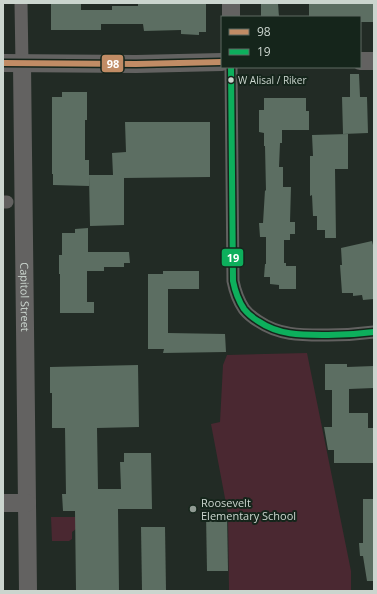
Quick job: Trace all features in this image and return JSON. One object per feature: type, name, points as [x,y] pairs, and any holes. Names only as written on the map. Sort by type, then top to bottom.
[{"type":"street","name":"Capitol Street","points":[[21,3],[28,591]]},
{"type":"street","points":[[231,3],[231,16]]},
{"type":"street","points":[[361,61],[374,61]]},
{"type":"street","points":[[3,63],[136,64],[221,62]]},
{"type":"street","points":[[232,68],[233,281],[235,292],[240,303],[245,311],[254,319],[275,330],[288,333],[301,335],[335,335],[374,332]]},
{"type":"street","points":[[3,503],[27,503]]},
{"type":"shaded area","points":[[307,353],[351,571],[351,591],[229,591],[228,514],[211,424],[220,422],[223,365],[227,355]]},
{"type":"shaded area","points":[[51,517],[77,517],[76,529],[72,532],[72,539],[69,541],[52,541]]},
{"type":"building","points":[[51,3],[81,3],[81,10],[112,10],[112,6],[138,6],[138,4],[144,3],[206,3],[206,32],[199,32],[199,35],[181,34],[181,30],[144,31],[143,24],[101,24],[101,30],[51,30]]},
{"type":"building","points":[[261,3],[278,3],[279,16],[261,16]]},
{"type":"building","points":[[309,3],[374,3],[374,22],[361,22],[361,16],[309,16]]},
{"type":"building","points":[[350,74],[359,74],[360,97],[367,97],[368,133],[343,134],[342,97],[350,97]]},
{"type":"building","points":[[62,92],[87,92],[85,160],[89,160],[89,186],[53,185],[52,97],[62,97]]},
{"type":"building","points":[[264,98],[306,98],[306,111],[309,111],[309,130],[282,130],[282,143],[280,143],[279,167],[283,167],[283,187],[291,187],[290,222],[295,222],[295,234],[290,234],[290,240],[284,240],[284,263],[286,263],[286,266],[296,266],[296,289],[279,289],[279,285],[270,284],[270,277],[264,277],[266,264],[266,237],[260,237],[259,223],[263,223],[265,190],[266,191],[265,146],[264,133],[259,132],[259,110],[264,110]]},
{"type":"building","points":[[125,122],[210,122],[210,177],[124,178],[124,225],[90,226],[89,175],[113,175],[112,153],[126,152]]},
{"type":"building","points":[[348,134],[348,169],[335,169],[336,238],[325,238],[325,230],[317,230],[317,216],[313,216],[312,195],[310,196],[310,156],[313,156],[312,135]]},
{"type":"building","points":[[88,228],[88,252],[129,252],[130,263],[124,263],[124,267],[104,267],[104,271],[87,271],[87,302],[94,302],[94,313],[60,313],[59,255],[62,255],[62,233],[75,233],[75,229]]},
{"type":"building","points":[[372,241],[374,249],[374,299],[363,300],[362,295],[353,296],[353,293],[342,293],[340,265],[342,265],[341,248]]},
{"type":"building","points":[[163,271],[199,271],[199,289],[168,289],[168,333],[225,334],[226,352],[163,353],[164,349],[148,349],[148,274],[163,274]]},
{"type":"building","points":[[325,364],[347,364],[347,367],[374,366],[374,388],[349,389],[349,413],[368,413],[368,428],[374,428],[374,463],[334,463],[334,450],[328,450],[324,427],[332,427],[332,390],[325,390]]},
{"type":"building","points":[[138,365],[139,427],[97,428],[98,489],[121,489],[120,462],[124,462],[124,453],[151,453],[152,509],[118,509],[119,591],[76,591],[75,511],[63,511],[62,494],[66,494],[65,428],[52,428],[50,367]]},
{"type":"building","points":[[363,499],[374,499],[374,581],[367,581],[363,556],[360,556],[359,543],[363,543]]},
{"type":"building","points":[[206,514],[227,514],[228,571],[207,571]]},
{"type":"building","points":[[141,527],[165,527],[166,591],[142,591]]},
{"type":"transit line","name":"98","points":[[3,63],[136,64],[221,62]]},
{"type":"transit line","name":"19","points":[[231,68],[233,281],[240,302],[244,309],[254,319],[266,326],[283,332],[301,335],[346,335],[374,332]]},
{"type":"place","name":"W Alisal / Riker","points":[[231,80]]},
{"type":"place","name":"Roosevelt Elementary School","points":[[193,509]]}]
